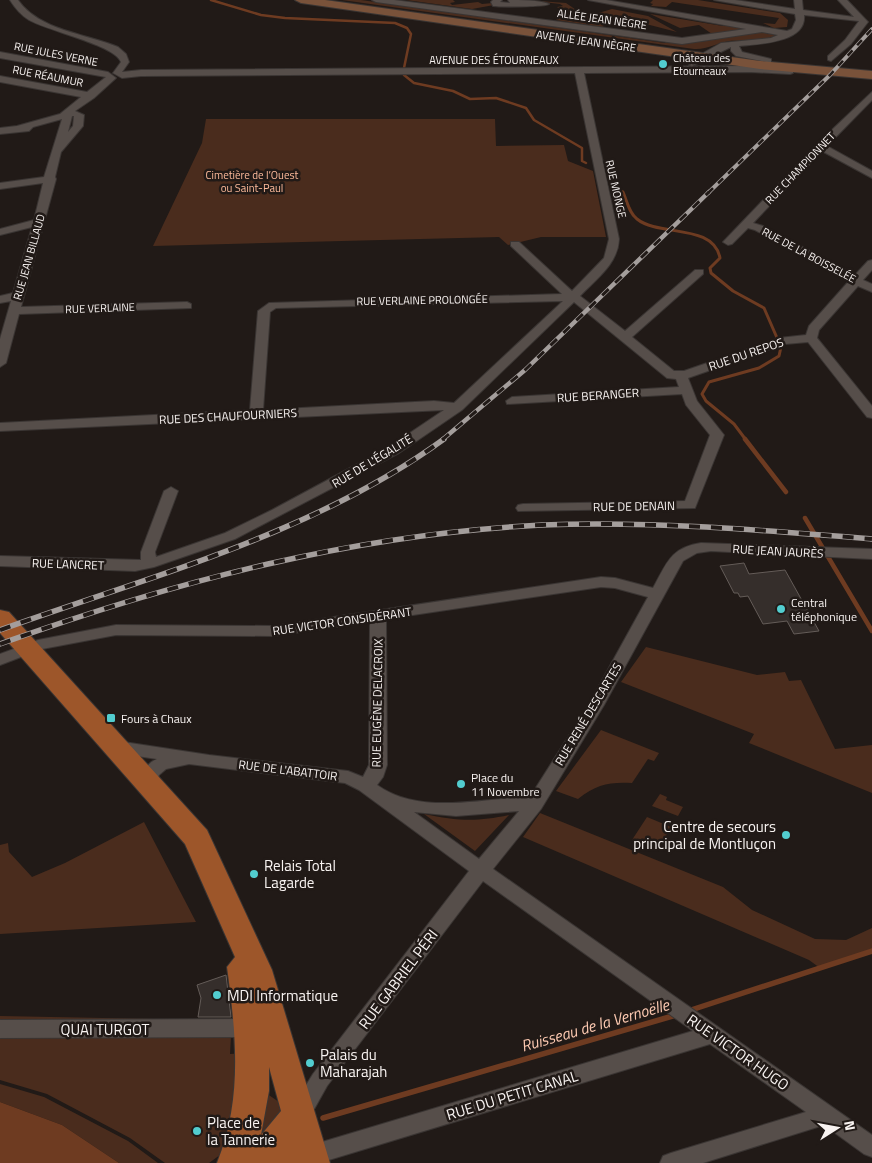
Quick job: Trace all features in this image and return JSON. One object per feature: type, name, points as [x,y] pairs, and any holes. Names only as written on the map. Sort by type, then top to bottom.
[{"type":"main road","name":"AVENUE JEAN NÈGRE","points":[[301,0],[670,52],[870,73]]},
{"type":"main road","name":"AVENUE JEAN NÈGRE","points":[[328,0],[786,68],[870,73]]},
{"type":"main road","points":[[0,619],[197,838],[305,1081],[300,1113],[305,1160]]},
{"type":"main road","points":[[234,1163],[248,1126],[253,1077],[250,1030],[238,930]]},
{"type":"main road","points":[[260,1163],[300,1113]]},
{"type":"street","points":[[0,131],[45,125],[69,117],[115,76],[125,62],[123,56],[115,49],[38,21],[20,10],[14,0]]},
{"type":"street","name":"ALLÉE JEAN NÈGRE","points":[[376,0],[692,41],[764,30]]},
{"type":"street","points":[[592,0],[788,34]]},
{"type":"street","points":[[718,0],[846,19],[862,19]]},
{"type":"street","points":[[701,70],[711,68],[715,57],[724,45],[772,40],[788,34],[799,26],[801,12],[798,0]]},
{"type":"street","points":[[831,58],[862,25],[862,19],[842,0]]},
{"type":"street","points":[[466,11],[498,3],[511,6],[514,1],[545,4]]},
{"type":"street","points":[[636,28],[652,35],[683,33]]},
{"type":"street","points":[[677,70],[715,57],[738,45]]},
{"type":"street","points":[[738,45],[735,52],[768,61]]},
{"type":"street","points":[[670,52],[690,64]]},
{"type":"street","name":"RUE JULES VERNE","points":[[0,55],[115,76]]},
{"type":"street","name":"AVENUE DES ÉTOURNEAUX","points":[[115,76],[161,73],[677,70],[870,73]]},
{"type":"street","name":"RUE MONGE","points":[[572,297],[609,260],[613,251],[614,239],[579,71]]},
{"type":"street","name":"RUE RÉAUMUR","points":[[0,79],[91,96]]},
{"type":"street","name":"RUE CHAMPIONNET","points":[[728,242],[872,95]]},
{"type":"street","points":[[21,128],[79,115],[78,126],[57,152]]},
{"type":"street","name":"RUE JEAN BILLAUD","points":[[0,362],[4,325],[14,311],[19,295],[51,179],[57,152],[56,148],[69,117]]},
{"type":"street","points":[[820,146],[872,176]]},
{"type":"street","points":[[0,186],[51,179]]},
{"type":"street","points":[[0,232],[38,222]]},
{"type":"street","name":"RUE DE LA BOISSELÉE","points":[[746,224],[759,228],[872,289]]},
{"type":"street","points":[[515,244],[572,297],[581,301],[666,373],[681,376]]},
{"type":"street","points":[[872,263],[813,329],[812,338],[872,414]]},
{"type":"street","points":[[622,337],[634,331],[699,272]]},
{"type":"street","points":[[0,300],[19,295]]},
{"type":"street","name":"RUE VERLAINE PROLONGÉE","points":[[256,414],[264,311],[273,305],[572,297]]},
{"type":"street","name":"RUE DE L'ÉGALITÉ","points":[[142,565],[230,536],[285,509],[394,450],[457,407],[572,297]]},
{"type":"street","name":"RUE VERLAINE","points":[[14,311],[187,306]]},
{"type":"street","name":"RUE DU REPOS","points":[[681,376],[779,342],[812,338]]},
{"type":"street","name":"RUE DE DENAIN","points":[[523,508],[690,505],[717,435],[691,402],[681,376]]},
{"type":"street","name":"RUE BERANGER","points":[[512,401],[685,390]]},
{"type":"street","name":"RUE DES CHAUFOURNIERS","points":[[0,427],[434,405],[457,407]]},
{"type":"street","points":[[142,565],[170,492]]},
{"type":"street","name":"RUE JEAN JAURÈS","points":[[685,552],[696,548],[711,547],[872,554]]},
{"type":"street","name":"RUE RENÉ DESCARTES","points":[[481,870],[535,804],[596,705],[677,558],[685,552]]},
{"type":"street","name":"RUE LANCRET","points":[[0,561],[142,565]]},
{"type":"street","name":"RUE VICTOR CONSIDÉRANT","points":[[0,660],[26,649],[87,634],[116,630],[274,631],[601,582],[615,582],[656,594]]},
{"type":"street","name":"RUE EUGÈNE DELACROIX","points":[[365,785],[374,777],[378,765],[378,616]]},
{"type":"street","name":"RUE DE L'ABATTOIR","points":[[117,747],[209,761],[348,777],[365,785]]},
{"type":"street","name":"RUE DE L'ABATTOIR","points":[[148,783],[152,769],[167,762],[209,761]]},
{"type":"street","points":[[365,785],[481,870]]},
{"type":"street","points":[[386,800],[445,809],[489,808],[512,803],[535,804]]},
{"type":"street","name":"RUE VICTOR HUGO","points":[[481,870],[872,1147]]},
{"type":"street","name":"RUE GABRIEL PÉRI","points":[[305,1081],[481,870]]},
{"type":"street","points":[[250,1030],[258,1017],[265,1062],[270,1073],[280,1079],[305,1081]]},
{"type":"street","name":"QUAI TURGOT","points":[[211,1027],[230,1036],[250,1030]]},
{"type":"street","name":"QUAI TURGOT","points":[[0,1029],[211,1027],[250,1030]]},
{"type":"street","name":"RUE DU PETIT CANAL","points":[[305,1160],[713,1034]]},
{"type":"street","points":[[671,1163],[827,1115]]},
{"type":"green space","points":[[342,0],[361,0],[665,43],[667,41],[701,42],[751,33],[775,35],[765,40],[729,41],[694,49]]},
{"type":"green space","points":[[406,0],[453,0],[455,2],[450,3],[452,5],[478,2],[482,4],[493,3],[494,5],[472,9]]},
{"type":"green space","points":[[526,0],[566,3],[582,14],[595,14],[612,9],[648,16],[677,32],[646,24],[642,25],[630,16],[608,20],[611,22],[602,27],[556,20],[565,13],[557,7],[563,6],[560,4]]},
{"type":"green space","points":[[653,0],[698,0],[780,13],[788,20],[787,27],[774,28],[763,23],[775,24],[779,18],[672,2],[666,7],[651,6],[653,4],[650,3]]},
{"type":"green space","points":[[650,14],[749,29],[712,34],[699,25],[680,28]]},
{"type":"green space","name":"Cimetière de l’Ouest ou Saint-Paul","points":[[206,119],[495,119],[496,146],[564,145],[568,161],[593,171],[606,237],[541,237],[508,245],[499,237],[153,246],[202,143]]},
{"type":"green space","points":[[646,647],[757,675],[785,672],[789,681],[801,680],[835,749],[872,745],[872,793],[749,743],[754,734],[621,682]]},
{"type":"green space","points":[[601,730],[659,753],[654,761],[648,759],[632,783],[617,783],[597,787],[578,799],[556,791]]},
{"type":"green space","points":[[660,794],[667,797],[666,800],[683,807],[678,816],[652,806]]},
{"type":"green space","points":[[540,813],[723,887],[752,910],[815,939],[846,940],[872,928],[872,951],[820,968],[809,960],[523,837]]},
{"type":"green space","points":[[424,814],[467,820],[509,815],[475,851]]},
{"type":"green space","points":[[647,817],[671,827],[658,850],[632,840]]},
{"type":"green space","points":[[144,822],[196,922],[0,934],[0,845],[8,843],[9,852],[32,877],[65,863]]},
{"type":"green space","points":[[0,1016],[207,1020],[231,1036],[230,1054],[247,1053],[235,1144],[209,1163],[165,1163],[130,1138],[47,1094],[0,1080]]},
{"type":"green space","points":[[0,1084],[44,1097],[128,1141],[158,1163],[119,1163],[62,1125],[0,1102]]},
{"type":"green space","points":[[260,1089],[279,1102],[282,1116],[248,1163]]},
{"type":"shaded area","points":[[0,1102],[62,1125],[119,1163],[0,1163]]},
{"type":"building","name":"Central téléphonique","points":[[744,563],[749,574],[785,570],[819,631],[794,634],[787,621],[763,624],[748,596],[740,597],[738,593],[734,593],[720,566]]},
{"type":"building","name":"MDI Informatique","points":[[226,975],[231,1017],[198,1017],[201,998],[197,985]]},
{"type":"waterway","name":"Ruisseau de la Vernoëlle","points":[[211,0],[261,15],[285,18],[395,23],[407,28],[411,34],[404,68]]},
{"type":"waterway","name":"Ruisseau de la Vernoëlle","points":[[404,75],[414,83],[453,91],[470,99],[496,98],[526,108],[534,120],[582,148],[582,161],[586,163]]},
{"type":"waterway","name":"Ruisseau de la Vernoëlle","points":[[611,177],[623,193]]},
{"type":"waterway","name":"Ruisseau de la Vernoëlle","points":[[623,192],[630,210],[637,219],[658,228],[684,232],[707,240],[715,247],[720,258],[710,268],[711,273],[733,291],[764,308],[781,347],[779,356],[759,368],[709,382],[702,394],[706,401],[734,424],[746,440]]},
{"type":"waterway","name":"Ruisseau de la Vernoëlle","points":[[745,439],[786,492]]},
{"type":"waterway","name":"Ruisseau de la Vernoëlle","points":[[805,518],[872,631]]},
{"type":"waterway","name":"Ruisseau de la Vernoëlle","points":[[688,1011],[872,951]]},
{"type":"waterway","name":"Ruisseau de la Vernoëlle","points":[[323,1118],[676,1015]]},
{"type":"railway","points":[[708,193],[830,75],[872,29]]},
{"type":"railway","points":[[442,440],[525,370],[709,192]]},
{"type":"railway","points":[[0,630],[172,571],[286,527],[341,501],[394,472],[444,439]]},
{"type":"railway","points":[[0,644],[133,600],[267,564],[335,550],[472,530],[542,525],[625,524],[749,530],[872,539]]},
{"type":"place","name":"Château des Etourneaux","points":[[663,64]]},
{"type":"place","name":"Central téléphonique","points":[[781,609]]},
{"type":"place","name":"Fours à Chaux","points":[[111,718]]},
{"type":"place","name":"Place du 11 Novembre","points":[[461,784]]},
{"type":"place","name":"Centre de secours principal de Montluçon","points":[[786,835]]},
{"type":"place","name":"Relais Total Lagarde","points":[[254,874]]},
{"type":"place","name":"MDI Informatique","points":[[217,995]]},
{"type":"place","name":"Palais du Maharajah","points":[[310,1063]]},
{"type":"place","name":"Place de la Tannerie","points":[[197,1131]]}]
